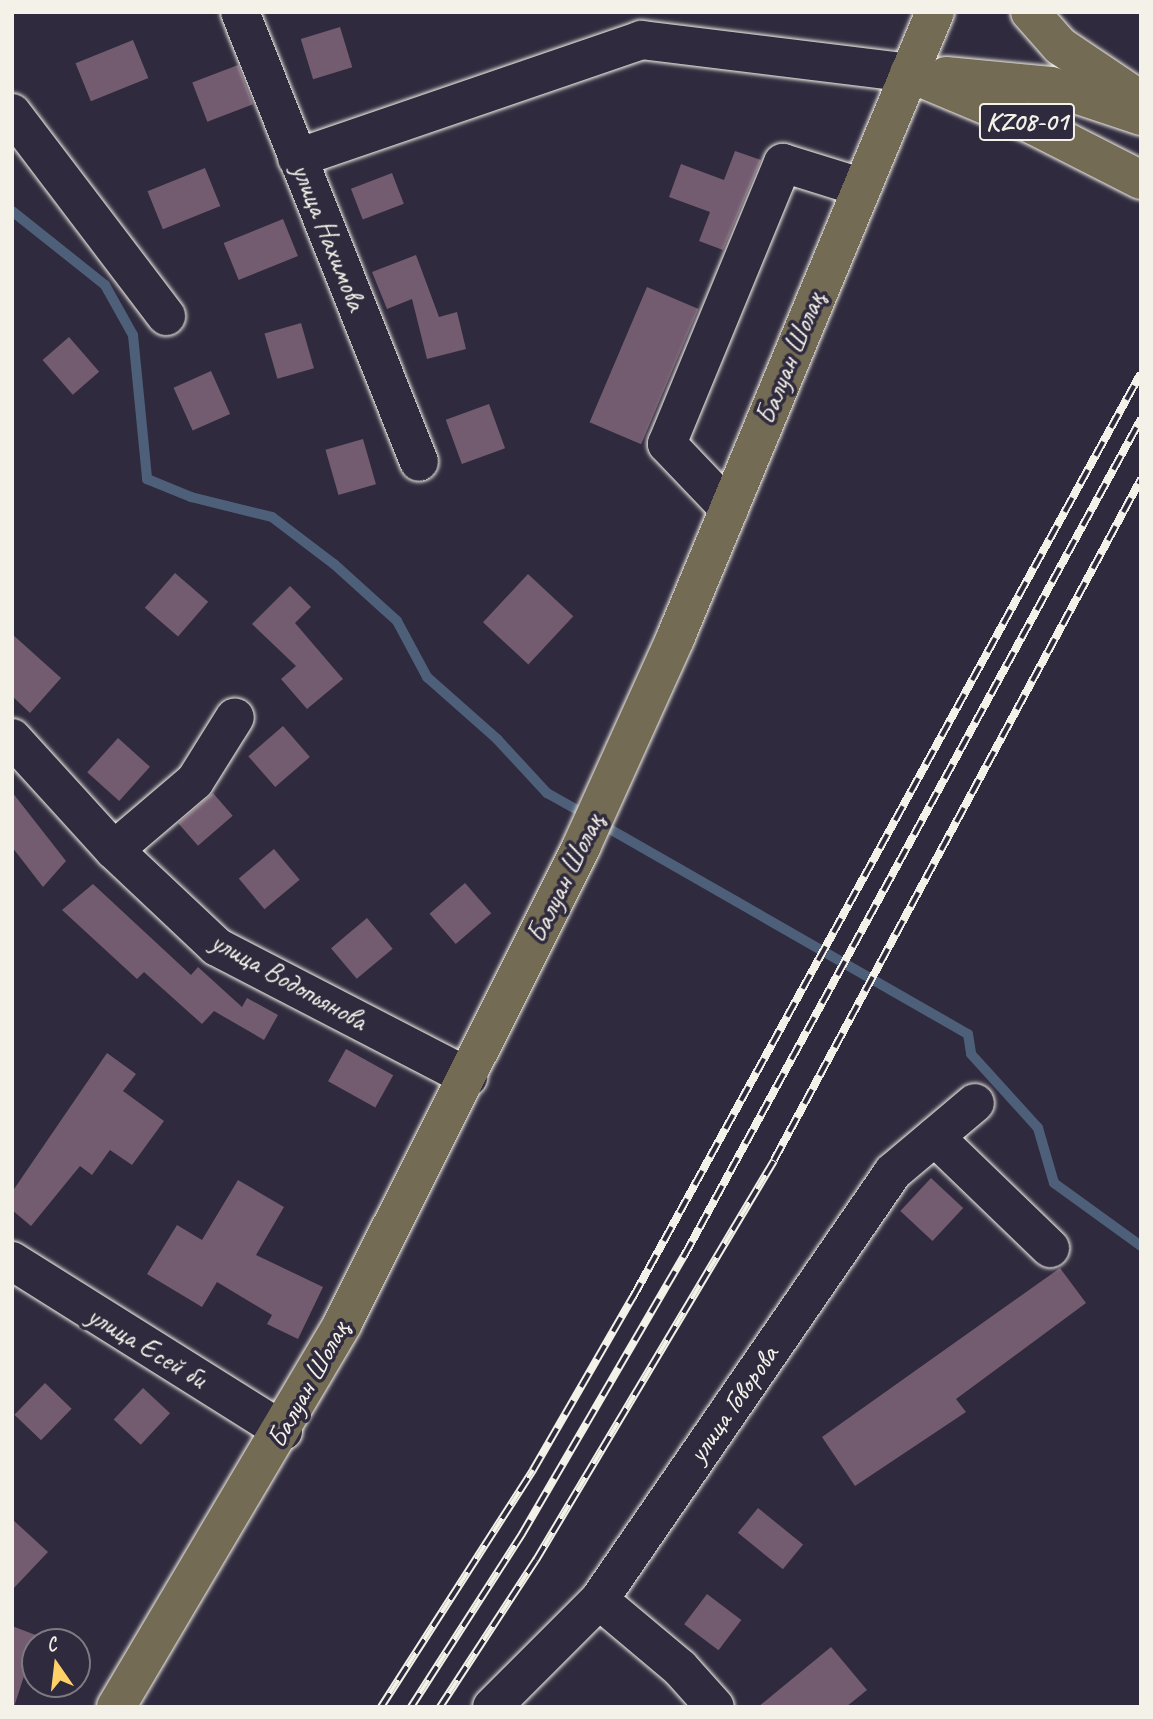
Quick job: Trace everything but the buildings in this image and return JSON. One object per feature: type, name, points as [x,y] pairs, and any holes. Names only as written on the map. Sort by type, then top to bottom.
[{"type":"main road","name":"Балуан Шолақ","points":[[116,1707],[283,1431],[468,1077],[582,845],[729,509],[860,187],[935,12]]},
{"type":"main road","name":"KZ08-01","points":[[1030,12],[1060,46],[1141,100]]},
{"type":"main road","name":"KZ08-01","points":[[909,73],[1051,86],[1141,116]]},
{"type":"main road","name":"KZ08-01","points":[[909,73],[1035,126],[1141,180]]},
{"type":"street","name":"улица Нахимова","points":[[240,12],[419,462]]},
{"type":"street","points":[[297,158],[637,26],[909,73]]},
{"type":"street","points":[[12,113],[166,316]]},
{"type":"street","points":[[729,509],[667,444],[783,163],[860,187]]},
{"type":"street","points":[[114,850],[195,782],[235,717]]},
{"type":"street","name":"улица Водопьянова","points":[[12,738],[114,850],[217,947],[468,1077]]},
{"type":"street","name":"улица Говорова","points":[[492,1707],[599,1600],[893,1172],[975,1103]]},
{"type":"street","points":[[935,1137],[1050,1248]]},
{"type":"street","name":"улица Есей би","points":[[12,1261],[283,1431]]},
{"type":"street","points":[[599,1600],[680,1668],[715,1707]]},
{"type":"waterway","points":[[12,211],[105,285],[133,335],[147,479],[191,497],[272,517],[334,564],[397,621],[427,677],[497,739],[547,793],[588,816]]},
{"type":"waterway","points":[[601,824],[968,1034],[971,1054],[1038,1128],[1054,1183],[1141,1246]]},
{"type":"railway","points":[[381,1707],[533,1470],[633,1297],[1141,373]]},
{"type":"railway","points":[[411,1707],[522,1534],[684,1256],[1141,419]]},
{"type":"railway","points":[[440,1707],[536,1560],[774,1160],[1141,479]]}]
